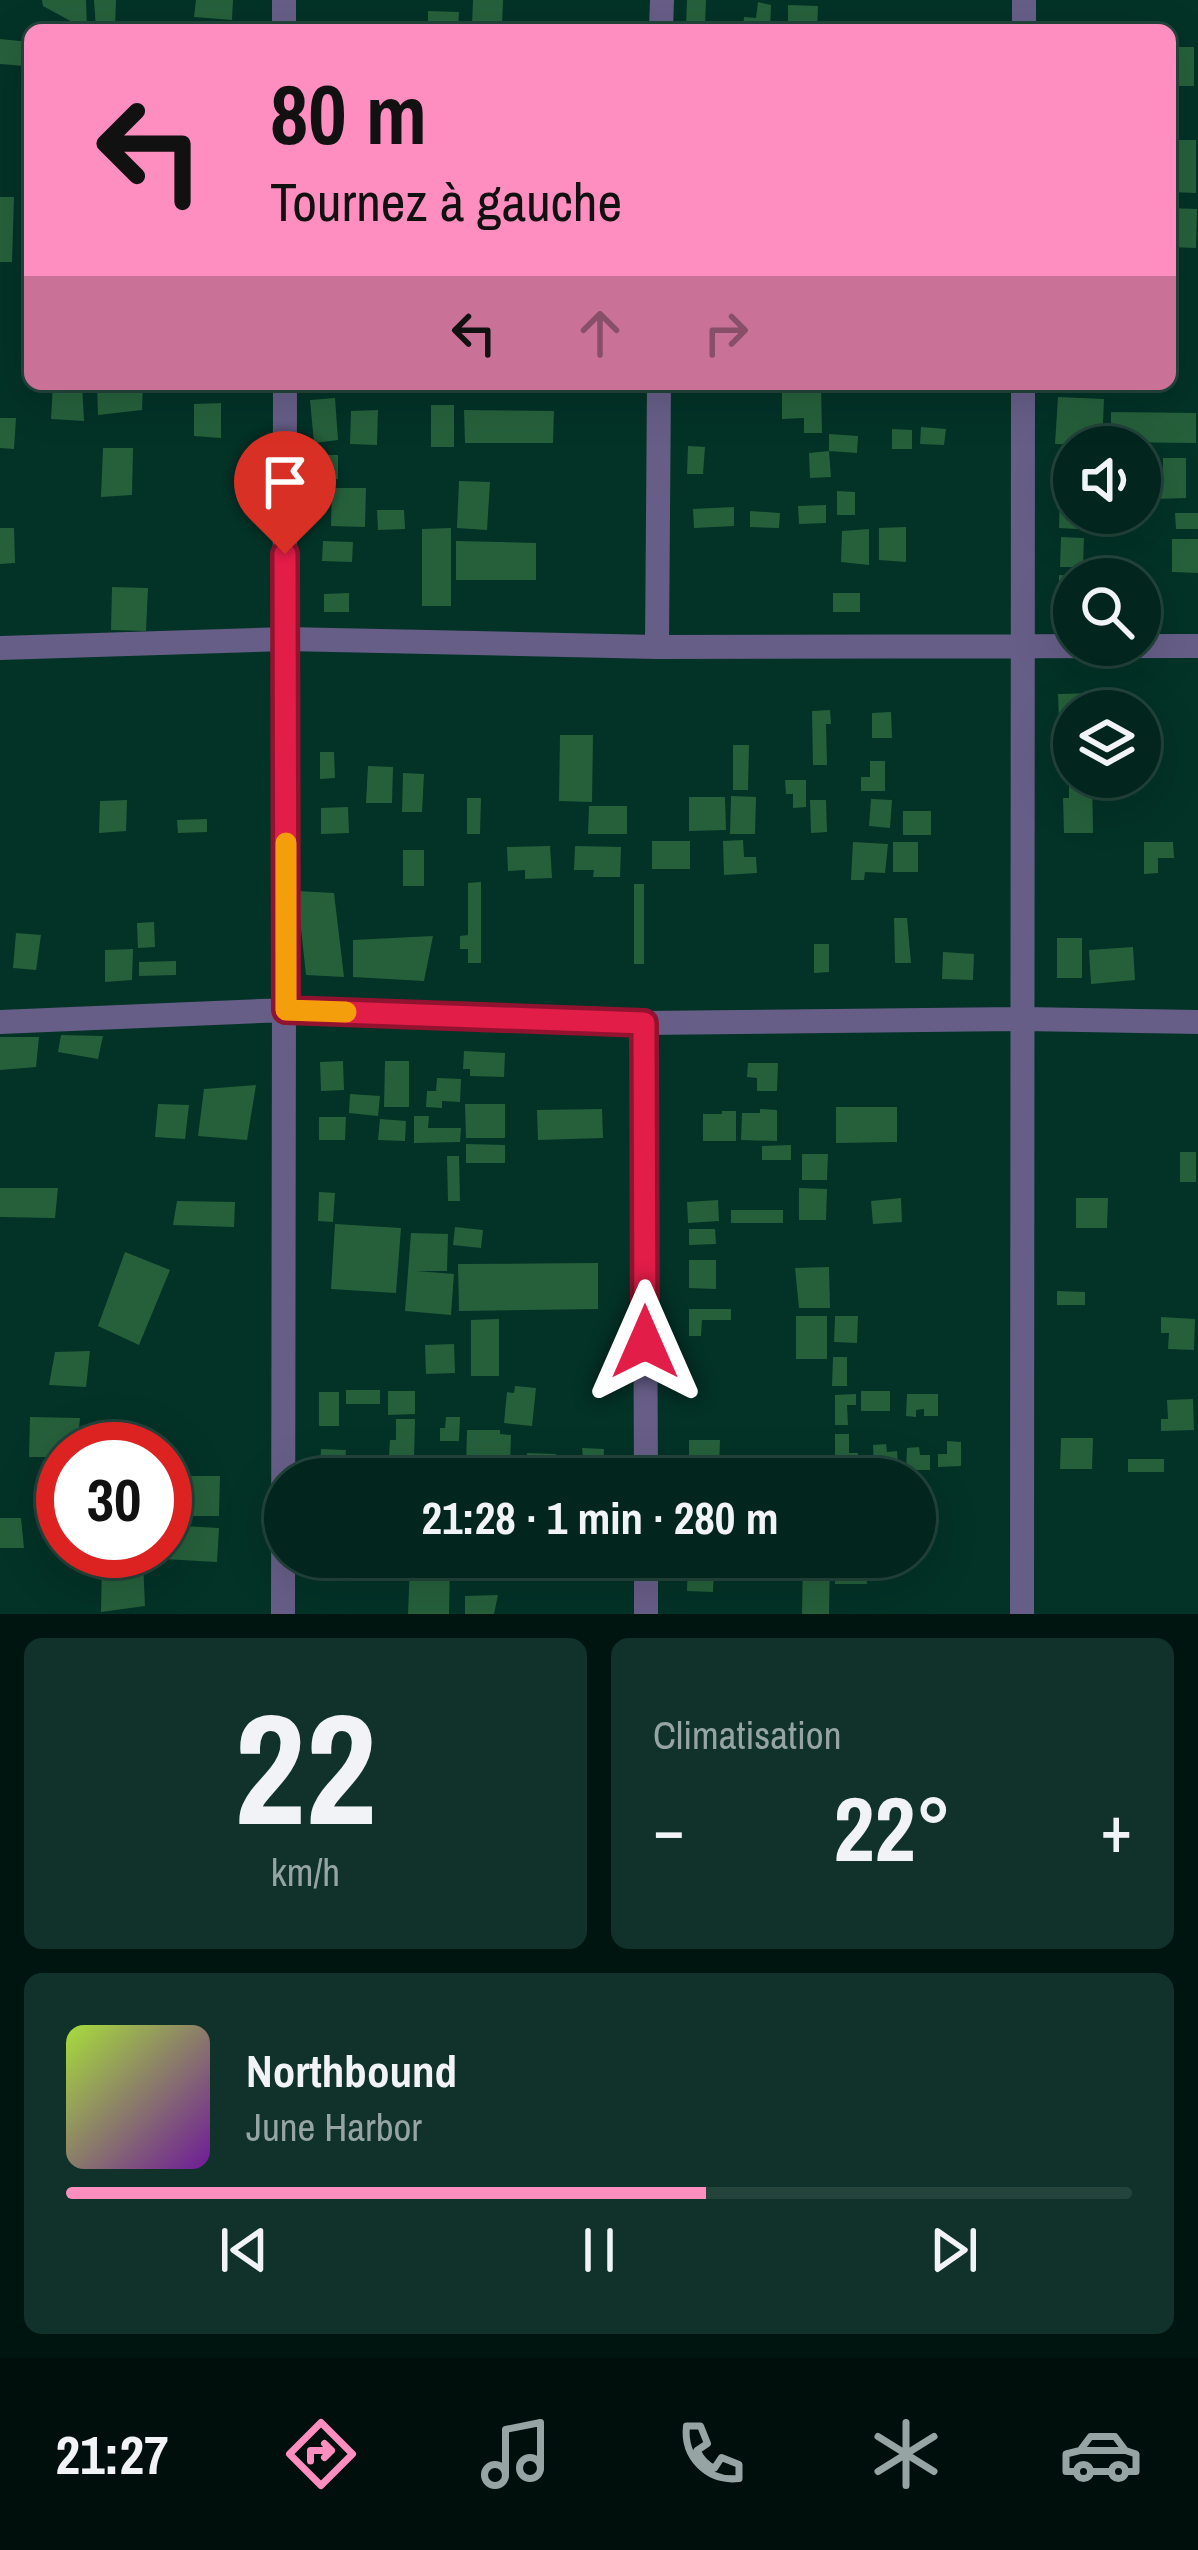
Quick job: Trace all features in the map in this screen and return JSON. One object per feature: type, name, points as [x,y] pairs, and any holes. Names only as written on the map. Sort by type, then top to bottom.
[{"type":"street","points":[[283,1614],[285,390]]},
{"type":"street","points":[[656,646],[658,390]]},
{"type":"street","points":[[1022,1614],[1023,390]]},
{"type":"street","points":[[0,648],[286,639],[656,646],[1198,646]]},
{"type":"street","points":[[0,1022],[286,1010],[644,1023],[1024,1018],[1198,1022]]},
{"type":"street","points":[[644,1023],[646,1458]]},
{"type":"street","points":[[646,1578],[646,1614]]},
{"type":"building","points":[[42,0],[86,0],[87,24],[76,24],[43,6]]},
{"type":"building","points":[[94,0],[116,0],[115,24],[96,24]]},
{"type":"building","points":[[196,0],[233,0],[232,20],[194,17]]},
{"type":"building","points":[[473,0],[503,0],[502,24],[472,24]]},
{"type":"building","points":[[687,0],[706,0],[705,24],[686,24]]},
{"type":"building","points":[[758,2],[771,5],[770,24],[743,24],[744,17],[756,18]]},
{"type":"building","points":[[788,5],[818,6],[817,24],[788,24]]},
{"type":"building","points":[[428,11],[459,12],[458,24],[428,24]]},
{"type":"building","points":[[0,39],[24,41],[24,66],[0,64]]},
{"type":"building","points":[[1176,47],[1194,47],[1194,86],[1176,86]]},
{"type":"building","points":[[1176,140],[1196,140],[1196,193],[1176,192]]},
{"type":"building","points":[[0,197],[14,197],[12,262],[0,262]]},
{"type":"building","points":[[1176,208],[1197,209],[1196,248],[1176,247]]},
{"type":"building","points":[[53,390],[82,390],[84,421],[51,419]]},
{"type":"building","points":[[97,390],[143,390],[142,410],[98,415]]},
{"type":"building","points":[[782,390],[821,390],[822,433],[804,433],[804,418],[782,419]]},
{"type":"building","points":[[1058,397],[1104,399],[1103,426],[1056,426]]},
{"type":"building","points":[[335,398],[338,440],[314,443],[310,400]]},
{"type":"building","points":[[221,403],[221,438],[194,436],[194,404]]},
{"type":"building","points":[[431,405],[454,405],[454,447],[431,447]]},
{"type":"building","points":[[378,410],[377,445],[350,444],[351,411]]},
{"type":"building","points":[[464,410],[554,411],[553,443],[465,443]]},
{"type":"building","points":[[1111,412],[1196,413],[1196,443],[1161,443],[1161,426],[1111,426]]},
{"type":"building","points":[[0,418],[16,418],[14,449],[0,448]]},
{"type":"building","points":[[921,427],[946,429],[944,445],[920,444]]},
{"type":"building","points":[[892,429],[912,430],[912,449],[892,449]]},
{"type":"building","points":[[829,434],[858,436],[857,453],[829,451]]},
{"type":"building","points":[[688,446],[705,447],[703,474],[687,474]]},
{"type":"building","points":[[103,448],[133,448],[132,495],[101,497]]},
{"type":"building","points":[[829,451],[831,477],[810,478],[809,453]]},
{"type":"building","points":[[318,455],[338,455],[338,479],[318,479]]},
{"type":"building","points":[[1163,458],[1186,458],[1186,498],[1161,499]]},
{"type":"building","points":[[459,481],[490,482],[487,530],[457,528]]},
{"type":"building","points":[[332,488],[366,488],[365,527],[331,526]]},
{"type":"building","points":[[837,491],[855,492],[855,515],[837,515]]},
{"type":"building","points":[[826,505],[826,523],[799,524],[798,506]]},
{"type":"building","points":[[734,507],[734,526],[694,528],[693,509]]},
{"type":"building","points":[[377,510],[404,510],[405,529],[378,530]]},
{"type":"building","points":[[750,511],[780,513],[779,528],[750,527]]},
{"type":"building","points":[[1175,513],[1198,513],[1198,529],[1176,529]]},
{"type":"building","points":[[906,527],[906,562],[879,560],[879,528]]},
{"type":"building","points":[[0,528],[14,528],[15,563],[0,564]]},
{"type":"building","points":[[451,528],[451,606],[422,606],[422,529]]},
{"type":"building","points":[[869,529],[869,565],[841,562],[842,531]]},
{"type":"building","points":[[1061,537],[1084,538],[1083,558],[1060,558]]},
{"type":"building","points":[[1172,539],[1198,539],[1198,573],[1172,572]]},
{"type":"building","points":[[323,541],[353,542],[352,562],[322,561]]},
{"type":"building","points":[[456,541],[536,543],[536,580],[456,580]]},
{"type":"building","points":[[112,587],[148,588],[146,631],[111,630]]},
{"type":"building","points":[[349,593],[349,612],[324,612],[324,594]]},
{"type":"building","points":[[833,593],[860,593],[860,612],[833,612]]},
{"type":"building","points":[[830,710],[827,765],[813,765],[812,711]]},
{"type":"building","points":[[891,712],[892,738],[872,738],[872,713]]},
{"type":"building","points":[[560,735],[593,735],[592,802],[559,801]]},
{"type":"building","points":[[733,745],[749,745],[748,790],[733,790]]},
{"type":"building","points":[[320,752],[334,752],[335,778],[320,779]]},
{"type":"building","points":[[870,761],[885,761],[885,791],[861,791],[861,777],[870,777]]},
{"type":"building","points":[[368,766],[393,767],[392,803],[366,803]]},
{"type":"building","points":[[403,773],[424,774],[422,812],[402,812]]},
{"type":"building","points":[[785,780],[806,780],[806,807],[793,808],[793,794],[786,794]]},
{"type":"building","points":[[731,796],[756,797],[755,834],[730,834]]},
{"type":"building","points":[[689,797],[725,797],[726,830],[689,831]]},
{"type":"building","points":[[467,798],[481,798],[480,834],[467,834]]},
{"type":"building","points":[[1063,798],[1092,798],[1093,833],[1064,833]]},
{"type":"building","points":[[871,799],[892,800],[890,828],[869,826]]},
{"type":"building","points":[[127,800],[126,831],[99,833],[100,801]]},
{"type":"building","points":[[810,800],[826,800],[827,832],[811,833]]},
{"type":"building","points":[[589,806],[627,806],[627,834],[588,834]]},
{"type":"building","points":[[348,807],[349,833],[321,834],[321,808]]},
{"type":"building","points":[[903,811],[931,811],[931,835],[903,835]]},
{"type":"building","points":[[207,819],[207,832],[178,833],[177,820]]},
{"type":"building","points":[[743,840],[744,857],[756,857],[757,873],[724,875],[723,841]]},
{"type":"building","points":[[652,841],[690,841],[690,869],[652,869]]},
{"type":"building","points":[[853,842],[888,844],[885,873],[865,872],[864,880],[851,880]]},
{"type":"building","points":[[893,842],[918,842],[918,872],[893,872]]},
{"type":"building","points":[[1144,842],[1173,842],[1174,858],[1158,858],[1158,873],[1144,874]]},
{"type":"building","points":[[550,846],[552,878],[525,879],[525,870],[508,871],[507,847]]},
{"type":"building","points":[[575,846],[621,847],[620,877],[593,877],[594,870],[574,870]]},
{"type":"building","points":[[403,850],[424,850],[424,886],[403,886]]},
{"type":"building","points":[[481,882],[481,963],[468,963],[468,949],[460,949],[460,936],[468,935],[468,883]]},
{"type":"building","points":[[634,884],[644,884],[644,964],[634,964]]},
{"type":"building","points":[[297,891],[334,893],[344,977],[306,975]]},
{"type":"building","points":[[894,918],[907,918],[911,963],[895,963]]},
{"type":"building","points":[[154,922],[155,947],[138,948],[137,923]]},
{"type":"building","points":[[16,933],[41,935],[36,970],[13,968]]},
{"type":"building","points":[[433,936],[424,981],[353,977],[353,940]]},
{"type":"building","points":[[1057,938],[1082,938],[1082,978],[1057,978]]},
{"type":"building","points":[[814,944],[829,944],[829,972],[814,973]]},
{"type":"building","points":[[1133,947],[1135,980],[1091,984],[1089,950]]},
{"type":"building","points":[[133,949],[132,980],[105,982],[105,950]]},
{"type":"building","points":[[943,952],[974,954],[973,980],[942,979]]},
{"type":"building","points":[[176,961],[176,975],[139,976],[139,962]]},
{"type":"building","points":[[61,1035],[103,1036],[98,1059],[58,1052]]},
{"type":"building","points":[[0,1037],[39,1037],[36,1067],[0,1070]]},
{"type":"building","points":[[464,1051],[505,1053],[504,1077],[470,1076],[470,1069],[463,1069]]},
{"type":"building","points":[[343,1061],[344,1090],[321,1091],[320,1062]]},
{"type":"building","points":[[385,1061],[409,1061],[409,1107],[384,1107]]},
{"type":"building","points":[[748,1063],[778,1063],[777,1091],[757,1091],[757,1078],[747,1077]]},
{"type":"building","points":[[437,1078],[461,1079],[460,1102],[442,1101],[442,1108],[426,1107],[427,1091],[436,1091]]},
{"type":"building","points":[[256,1085],[247,1140],[198,1136],[204,1089]]},
{"type":"building","points":[[350,1094],[380,1096],[378,1116],[349,1113]]},
{"type":"building","points":[[158,1104],[189,1105],[185,1139],[155,1137]]},
{"type":"building","points":[[465,1104],[505,1104],[505,1138],[466,1138]]},
{"type":"building","points":[[836,1107],[897,1107],[897,1142],[836,1143]]},
{"type":"building","points":[[602,1109],[603,1138],[538,1140],[537,1110]]},
{"type":"building","points":[[760,1109],[777,1110],[777,1141],[741,1140],[742,1113],[760,1113]]},
{"type":"building","points":[[736,1111],[736,1141],[703,1141],[703,1114]]},
{"type":"building","points":[[414,1116],[429,1116],[428,1128],[461,1128],[460,1142],[414,1143]]},
{"type":"building","points":[[319,1117],[346,1117],[345,1140],[319,1140]]},
{"type":"building","points":[[380,1119],[406,1121],[405,1141],[378,1140]]},
{"type":"building","points":[[466,1144],[505,1145],[505,1163],[466,1163]]},
{"type":"building","points":[[791,1145],[791,1160],[762,1160],[762,1146]]},
{"type":"building","points":[[1180,1152],[1196,1152],[1196,1182],[1180,1182]]},
{"type":"building","points":[[802,1154],[828,1154],[827,1180],[802,1180]]},
{"type":"building","points":[[447,1156],[459,1156],[460,1201],[448,1201]]},
{"type":"building","points":[[0,1188],[58,1188],[55,1218],[0,1217]]},
{"type":"building","points":[[799,1188],[827,1189],[826,1220],[799,1220]]},
{"type":"building","points":[[319,1192],[335,1193],[333,1222],[318,1221]]},
{"type":"building","points":[[901,1198],[902,1222],[873,1224],[871,1201]]},
{"type":"building","points":[[1076,1198],[1108,1198],[1107,1228],[1076,1228]]},
{"type":"building","points":[[718,1200],[719,1221],[688,1223],[687,1202]]},
{"type":"building","points":[[177,1201],[235,1202],[234,1227],[173,1225]]},
{"type":"building","points":[[731,1210],[783,1210],[783,1223],[731,1223]]},
{"type":"building","points":[[335,1224],[401,1228],[396,1293],[331,1289]]},
{"type":"building","points":[[455,1227],[483,1230],[481,1248],[453,1245]]},
{"type":"building","points":[[689,1229],[715,1229],[716,1244],[689,1245]]},
{"type":"building","points":[[411,1233],[448,1234],[447,1271],[416,1271],[454,1274],[451,1315],[405,1311]]},
{"type":"building","points":[[125,1252],[170,1270],[139,1345],[98,1326]]},
{"type":"building","points":[[689,1260],[716,1260],[716,1289],[689,1288]]},
{"type":"building","points":[[598,1263],[598,1309],[459,1311],[458,1264]]},
{"type":"building","points":[[829,1267],[830,1308],[799,1308],[795,1268]]},
{"type":"building","points":[[1057,1291],[1085,1292],[1085,1305],[1057,1305]]},
{"type":"building","points":[[689,1309],[731,1309],[731,1320],[702,1320],[701,1336],[689,1336]]},
{"type":"building","points":[[796,1316],[827,1316],[827,1359],[796,1359]]},
{"type":"building","points":[[835,1316],[858,1316],[857,1343],[834,1342]]},
{"type":"building","points":[[1161,1317],[1195,1319],[1194,1350],[1168,1349],[1169,1333],[1161,1333]]},
{"type":"building","points":[[499,1319],[499,1376],[471,1376],[471,1320]]},
{"type":"building","points":[[454,1344],[455,1373],[426,1374],[425,1345]]},
{"type":"building","points":[[90,1351],[86,1387],[49,1385],[55,1352]]},
{"type":"building","points":[[833,1357],[847,1357],[847,1386],[832,1386]]},
{"type":"building","points":[[515,1386],[536,1388],[532,1426],[504,1423],[507,1392],[514,1393]]},
{"type":"building","points":[[346,1390],[380,1390],[380,1404],[346,1404]]},
{"type":"building","points":[[388,1391],[415,1391],[415,1414],[388,1415]]},
{"type":"building","points":[[861,1391],[890,1391],[890,1411],[861,1411]]},
{"type":"building","points":[[319,1392],[339,1392],[339,1426],[319,1426]]},
{"type":"building","points":[[856,1394],[856,1405],[847,1405],[848,1425],[835,1425],[835,1395]]},
{"type":"building","points":[[907,1394],[938,1394],[938,1416],[924,1416],[924,1409],[916,1410],[916,1417],[906,1416]]},
{"type":"building","points":[[1193,1399],[1194,1430],[1161,1431],[1161,1419],[1168,1419],[1167,1400]]},
{"type":"building","points":[[30,1417],[80,1418],[80,1422],[36,1422],[36,1457],[29,1457]]},
{"type":"building","points":[[446,1417],[460,1417],[459,1441],[440,1441]]},
{"type":"building","points":[[396,1419],[415,1419],[414,1457],[389,1456],[390,1440],[396,1440]]},
{"type":"building","points":[[467,1430],[500,1430],[500,1434],[511,1435],[510,1458],[466,1458]]},
{"type":"building","points":[[835,1434],[849,1434],[849,1453],[858,1453],[858,1458],[835,1458]]},
{"type":"building","points":[[1061,1438],[1093,1438],[1092,1469],[1060,1469]]},
{"type":"building","points":[[689,1440],[720,1440],[719,1458],[689,1458]]},
{"type":"building","points":[[947,1441],[961,1442],[961,1466],[938,1467],[938,1454],[947,1454]]},
{"type":"building","points":[[886,1444],[887,1452],[897,1451],[898,1458],[874,1458],[873,1445]]},
{"type":"building","points":[[919,1447],[920,1455],[930,1458],[907,1458],[907,1448]]},
{"type":"building","points":[[582,1448],[604,1449],[604,1458],[583,1458]]},
{"type":"building","points":[[321,1449],[346,1450],[345,1458],[320,1458]]},
{"type":"building","points":[[527,1453],[556,1454],[556,1458],[527,1458]]},
{"type":"building","points":[[1128,1459],[1164,1459],[1164,1472],[1128,1472]]},
{"type":"building","points":[[192,1476],[220,1476],[219,1516],[192,1516]]},
{"type":"building","points":[[0,1518],[21,1518],[24,1548],[0,1548]]},
{"type":"building","points":[[192,1526],[219,1528],[217,1562],[192,1561]]},
{"type":"building","points":[[102,1578],[144,1578],[145,1606],[101,1612]]},
{"type":"building","points":[[409,1578],[450,1578],[449,1614],[408,1614]]},
{"type":"building","points":[[687,1578],[713,1578],[713,1592],[687,1591]]},
{"type":"building","points":[[803,1578],[830,1578],[829,1614],[802,1614]]},
{"type":"building","points":[[835,1578],[866,1578],[867,1584],[835,1584]]},
{"type":"building","points":[[498,1595],[494,1614],[465,1614],[465,1596]]},
{"type":"slow traffic","points":[[286,843],[286,1010],[346,1012]]},
{"type":"route","points":[[285,554],[286,1010],[644,1023],[645,1342]]}]
